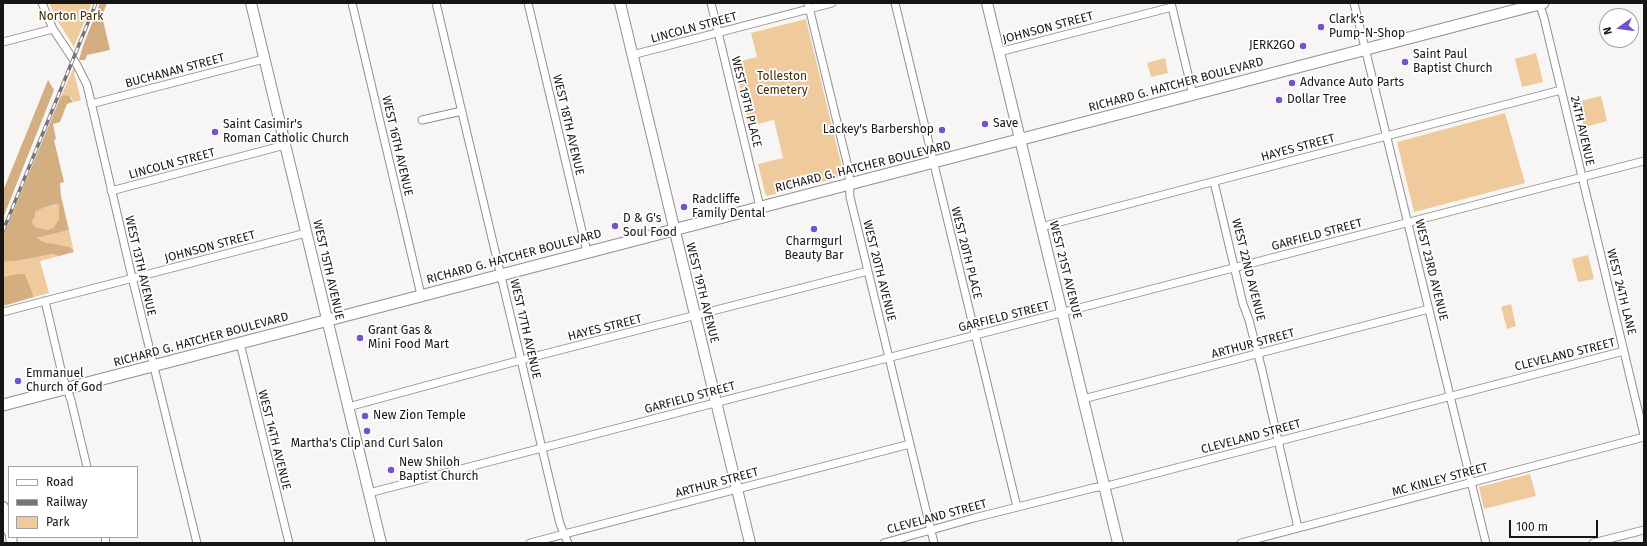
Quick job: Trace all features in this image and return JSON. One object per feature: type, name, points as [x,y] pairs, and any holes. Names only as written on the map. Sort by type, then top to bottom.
[{"type":"main road","name":"RICHARD G. HATCHER BOULEVARD","points":[[3,405],[1540,3]]},
{"type":"street","name":"WEST 13TH AVENUE","points":[[42,3],[53,29],[84,77],[92,104],[132,279],[197,543]]},
{"type":"street","name":"WEST 15TH AVENUE","points":[[251,3],[326,320],[381,543]]},
{"type":"street","name":"WEST 16TH AVENUE","points":[[352,3],[421,295]]},
{"type":"street","name":"WEST 17TH AVENUE","points":[[436,3],[560,524],[568,543]]},
{"type":"street","name":"WEST 18TH AVENUE","points":[[528,3],[586,252]]},
{"type":"street","name":"WEST 19TH AVENUE","points":[[620,3],[673,229],[750,543]]},
{"type":"street","name":"WEST 19TH PLACE","points":[[711,3],[760,207]]},
{"type":"street","name":"LINCOLN STREET","points":[[632,55],[718,33],[808,6],[832,3]]},
{"type":"street","name":"WEST 20TH PLACE","points":[[895,3],[1017,507]]},
{"type":"street","name":"WEST 21ST AVENUE","points":[[987,3],[1118,543]]},
{"type":"street","name":"WEST 23RD AVENUE","points":[[1354,3],[1486,543]]},
{"type":"street","name":"24TH AVENUE","points":[[1540,3],[1582,177]]},
{"type":"street","points":[[1172,5],[1193,94]]},
{"type":"street","name":"JOHNSON STREET","points":[[998,52],[1172,5]]},
{"type":"street","name":"WEST 20TH AVENUE","points":[[808,6],[849,171],[850,197],[934,543]]},
{"type":"street","points":[[3,42],[53,29]]},
{"type":"street","name":"BUCHANAN STREET","points":[[92,104],[264,58]]},
{"type":"street","name":"HAYES STREET","points":[[1041,227],[1561,90]]},
{"type":"street","points":[[422,120],[462,111]]},
{"type":"street","name":"LINCOLN STREET","points":[[111,191],[285,146]]},
{"type":"street","name":"GARFIELD STREET","points":[[369,493],[1644,161]]},
{"type":"street","name":"WEST 24TH LANE","points":[[1582,177],[1644,436]]},
{"type":"street","name":"WEST 22ND AVENUE","points":[[1214,182],[1257,354],[1298,528]]},
{"type":"street","name":"JOHNSON STREET","points":[[3,312],[306,233]]},
{"type":"street","name":"HAYES STREET","points":[[348,407],[521,360],[868,271]]},
{"type":"street","points":[[45,301],[87,466]]},
{"type":"street","name":"ARTHUR STREET","points":[[1083,400],[1429,309]]},
{"type":"street","name":"WEST 14TH AVENUE","points":[[240,343],[288,543]]},
{"type":"street","name":"CLEVELAND STREET","points":[[884,543],[1017,507],[1104,486],[1624,351]]},
{"type":"street","name":"MC KINLEY STREET","points":[[1241,543],[1644,436]]},
{"type":"street","name":"ARTHUR STREET","points":[[530,543],[910,444]]},
{"type":"street","points":[[3,507],[8,527]]},
{"type":"street","points":[[1593,543],[1644,530]]},
{"type":"green space","name":"Norton Park","points":[[49,3],[92,3],[74,47],[59,23]]},
{"type":"green space","name":"Tolleston Cemetery","points":[[806,19],[844,176],[767,196],[758,164],[783,158],[774,120],[749,126],[734,63],[757,57],[751,33]]},
{"type":"green space","points":[[1536,53],[1543,82],[1522,87],[1515,59]]},
{"type":"green space","points":[[1165,58],[1168,73],[1151,77],[1147,63]]},
{"type":"green space","points":[[74,67],[76,71],[74,73],[81,100],[73,102],[72,98],[64,95],[61,96]]},
{"type":"green space","points":[[1601,96],[1607,121],[1584,127],[1577,102]]},
{"type":"green space","points":[[1505,113],[1525,183],[1414,212],[1397,142]]},
{"type":"green space","points":[[57,204],[59,205],[59,219],[53,228],[48,230],[35,227],[32,221],[35,217],[35,212]]},
{"type":"green space","points":[[69,230],[74,252],[70,247],[44,242],[37,238]]},
{"type":"green space","points":[[52,254],[59,256],[40,261],[49,293],[34,297],[25,274],[3,277],[3,262],[17,261]]},
{"type":"green space","points":[[1588,255],[1594,279],[1578,282],[1572,259]]},
{"type":"green space","points":[[1511,304],[1516,326],[1507,329],[1501,307]]},
{"type":"green space","points":[[1530,474],[1536,496],[1484,509],[1479,487]]},
{"type":"shaded area","points":[[100,3],[107,3],[102,16],[110,50],[87,55],[85,60],[79,60],[83,46]]},
{"type":"shaded area","points":[[48,80],[54,90],[3,218],[3,191]]},
{"type":"shaded area","points":[[61,96],[69,96],[73,102],[67,104],[60,122],[53,124],[56,139],[54,140],[64,182],[60,183],[61,196],[69,230],[37,238],[44,242],[70,247],[74,252],[59,256],[52,254],[17,261],[3,262],[3,236]],"holes":[[[56,204],[59,205],[59,219],[53,228],[48,230],[35,227],[32,221],[35,217],[35,212]]]},
{"type":"shaded area","points":[[25,274],[34,297],[3,306],[3,277]]},
{"type":"railway","points":[[3,231],[96,3]]},
{"type":"place","name":"Clark's Pump-N-Shop","points":[[1321,27]]},
{"type":"place","name":"JERK2GO","points":[[1303,46]]},
{"type":"place","name":"Saint Paul Baptist Church","points":[[1405,62]]},
{"type":"place","name":"Advance Auto Parts","points":[[1292,83]]},
{"type":"place","name":"Dollar Tree","points":[[1279,100]]},
{"type":"place","name":"Save","points":[[985,124]]},
{"type":"place","name":"Lackey's Barbershop","points":[[942,130]]},
{"type":"place","name":"Saint Casimir's Roman Catholic Church","points":[[215,132]]},
{"type":"place","name":"Radcliffe Family Dental","points":[[684,207]]},
{"type":"place","name":"D & G's Soul Food","points":[[615,226]]},
{"type":"place","name":"Charmgurl Beauty Bar","points":[[814,229]]},
{"type":"place","name":"Grant Gas & Mini Food Mart","points":[[360,338]]},
{"type":"place","name":"Emmanuel Church of God","points":[[18,381]]},
{"type":"place","name":"New Zion Temple","points":[[365,416]]},
{"type":"place","name":"Martha's Clip and Curl Salon","points":[[367,431]]},
{"type":"place","name":"New Shiloh Baptist Church","points":[[391,470]]}]
